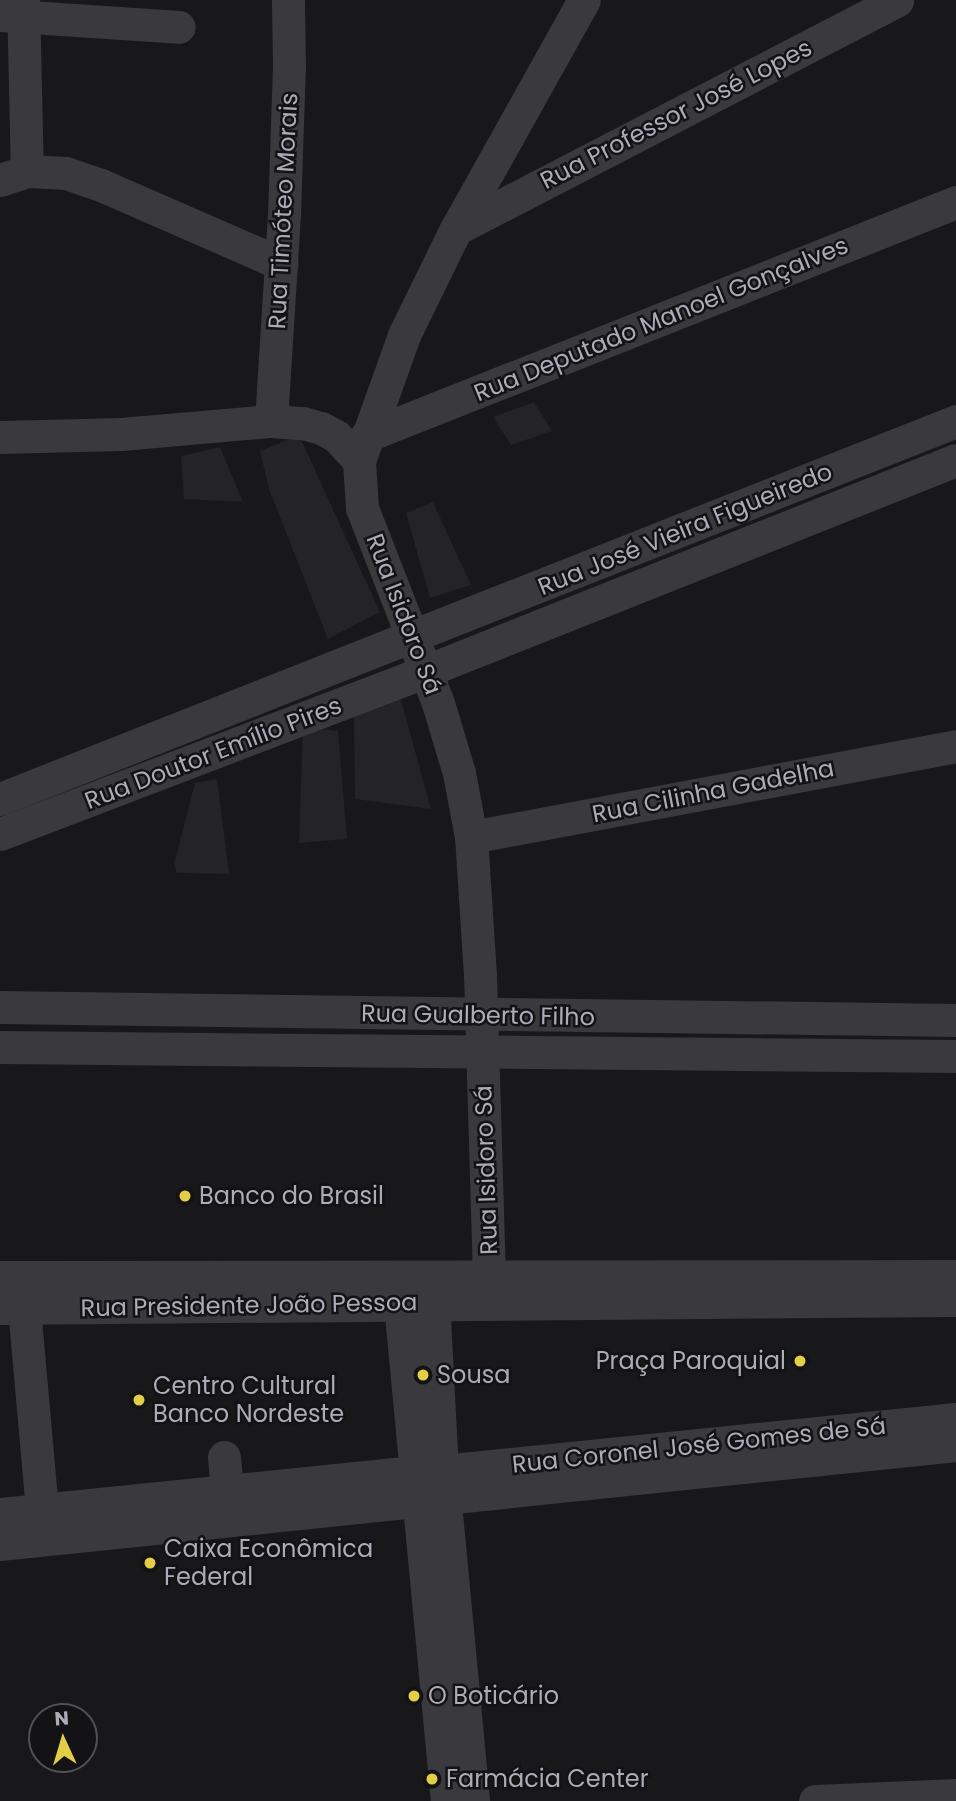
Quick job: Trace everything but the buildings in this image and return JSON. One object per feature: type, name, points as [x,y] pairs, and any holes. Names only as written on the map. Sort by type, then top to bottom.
[{"type":"street","name":"Rua Timóteo Morais","points":[[271,421],[282,264],[289,67],[288,0]]},
{"type":"street","name":"Rua Isidoro Sá","points":[[493,1290],[482,1015],[471,836],[459,773],[426,671],[362,508],[363,448],[404,335],[456,229],[584,0]]},
{"type":"street","name":"Rua Professor José Lopes","points":[[456,229],[897,0]]},
{"type":"street","points":[[179,27],[15,11],[13,175],[66,173],[101,184],[282,264]]},
{"type":"street","name":"Rua Deputado Manoel Gonçalves","points":[[363,448],[956,202]]},
{"type":"street","points":[[0,437],[121,434],[271,421],[321,428],[363,448]]},
{"type":"street","name":"Rua José Vieira Figueiredo","points":[[413,638],[956,421]]},
{"type":"street","name":"Rua José Vieira Figueiredo","points":[[426,671],[956,460]]},
{"type":"street","name":"Rua Doutor Emílio Pires","points":[[0,799],[413,638]]},
{"type":"street","name":"Rua Doutor Emílio Pires","points":[[0,834],[426,671]]},
{"type":"street","name":"Rua Cilinha Gadelha","points":[[471,836],[956,746]]},
{"type":"street","name":"Rua Gualberto Filho","points":[[0,1007],[956,1020]]},
{"type":"street","points":[[722,1054],[725,1018]]},
{"type":"street","name":"Rua Gualberto Filho","points":[[0,1047],[956,1056]]},
{"type":"street","points":[[732,1289],[956,1276]]},
{"type":"street","name":"Rua Presidente João Pessoa","points":[[0,1277],[398,1291]]},
{"type":"street","points":[[732,1289],[956,1300]]},
{"type":"street","name":"Rua Presidente João Pessoa","points":[[12,1308],[433,1290],[732,1289]]},
{"type":"street","points":[[433,1290],[430,1485],[447,1801]]},
{"type":"street","points":[[398,1291],[430,1485],[473,1801]]},
{"type":"street","points":[[12,1308],[42,1510]]},
{"type":"street","name":"Rua Coronel José Gomes de Sá","points":[[0,1544],[430,1485],[956,1419]]},
{"type":"street","name":"Rua Coronel José Gomes de Sá","points":[[0,1514],[227,1491],[430,1485],[956,1446]]},
{"type":"street","points":[[224,1457],[227,1491]]},
{"type":"street","points":[[815,1801],[956,1795]]},
{"type":"shaded area","points":[[534,402],[552,431],[511,445],[493,417]]},
{"type":"shaded area","points":[[299,435],[380,612],[328,639],[269,489],[260,451]]},
{"type":"shaded area","points":[[220,447],[243,502],[184,499],[181,456]]},
{"type":"shaded area","points":[[433,502],[471,585],[430,598],[406,513]]},
{"type":"shaded area","points":[[399,693],[431,809],[355,799],[354,714]]},
{"type":"shaded area","points":[[303,727],[338,731],[347,839],[299,843]]},
{"type":"shaded area","points":[[217,779],[229,874],[177,873],[174,864],[195,783]]},
{"type":"place","name":"Banco do Brasil","points":[[185,1196]]},
{"type":"place","name":"Praça Paroquial","points":[[800,1361]]},
{"type":"place","name":"Sousa","points":[[423,1375]]},
{"type":"place","name":"Centro Cultural Banco Nordeste","points":[[139,1400]]},
{"type":"place","name":"Caixa Econômica Federal","points":[[150,1563]]},
{"type":"place","name":"O Boticário","points":[[414,1696]]},
{"type":"place","name":"Farmácia Center","points":[[432,1779]]}]
